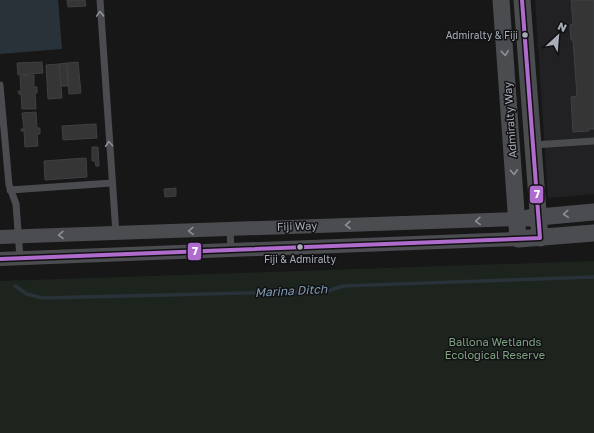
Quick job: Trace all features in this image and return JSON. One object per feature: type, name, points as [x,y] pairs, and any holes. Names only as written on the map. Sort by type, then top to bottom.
[{"type":"street","name":"Admiralty Way","points":[[501,0],[518,239]]},
{"type":"street","name":"Admiralty Way","points":[[522,0],[540,238]]},
{"type":"street","name":"Fiji Way","points":[[0,237],[517,219],[594,212]]},
{"type":"street","points":[[255,250],[258,227]]},
{"type":"street","name":"Fiji Way","points":[[0,259],[518,239],[594,233]]},
{"type":"lane","points":[[100,0],[116,234]]},
{"type":"lane","points":[[0,84],[10,190],[16,204],[20,258]]},
{"type":"lane","points":[[533,145],[594,141]]},
{"type":"lane","points":[[10,190],[112,183]]},
{"type":"lane","points":[[230,229],[231,250]]},
{"type":"shaded area","points":[[0,0],[58,0],[62,49],[0,54]]},
{"type":"shaded area","points":[[535,0],[594,0],[594,194],[548,198]]},
{"type":"green space","name":"Ballona Wetlands Ecological Reserve","points":[[594,261],[594,433],[0,433],[0,281]]},
{"type":"building","points":[[67,0],[85,0],[86,6],[68,7]]},
{"type":"building","points":[[571,0],[594,0],[594,129],[588,129],[589,131],[573,132],[571,97],[577,96],[573,40],[571,40],[570,25],[573,24]]},
{"type":"building","points":[[42,62],[43,73],[18,75],[17,63]]},
{"type":"building","points":[[78,62],[81,93],[69,94],[67,63]]},
{"type":"building","points":[[67,63],[68,86],[61,86],[59,64]]},
{"type":"building","points":[[59,64],[62,98],[48,99],[46,65]]},
{"type":"building","points":[[34,75],[34,87],[37,87],[37,93],[35,93],[36,109],[22,109],[21,94],[19,94],[18,91],[21,91],[20,76]]},
{"type":"building","points":[[36,112],[37,128],[40,128],[40,134],[37,134],[38,146],[25,147],[24,131],[21,131],[21,129],[24,129],[22,113]]},
{"type":"building","points":[[96,124],[97,138],[63,140],[62,126]]},
{"type":"building","points":[[92,147],[98,147],[99,166],[96,166],[95,161],[92,161]]},
{"type":"building","points":[[86,158],[87,177],[45,180],[44,161]]},
{"type":"building","points":[[176,188],[176,196],[165,197],[164,189]]},
{"type":"waterway","name":"Marina Ditch","points":[[15,286],[27,294],[42,298],[328,291],[343,286],[594,277]]},
{"type":"transit line","name":"7","points":[[0,259],[540,238],[522,0]]},
{"type":"place","name":"Admiralty & Fiji","points":[[525,35]]},
{"type":"place","name":"Fiji & Admiralty","points":[[300,247]]}]
